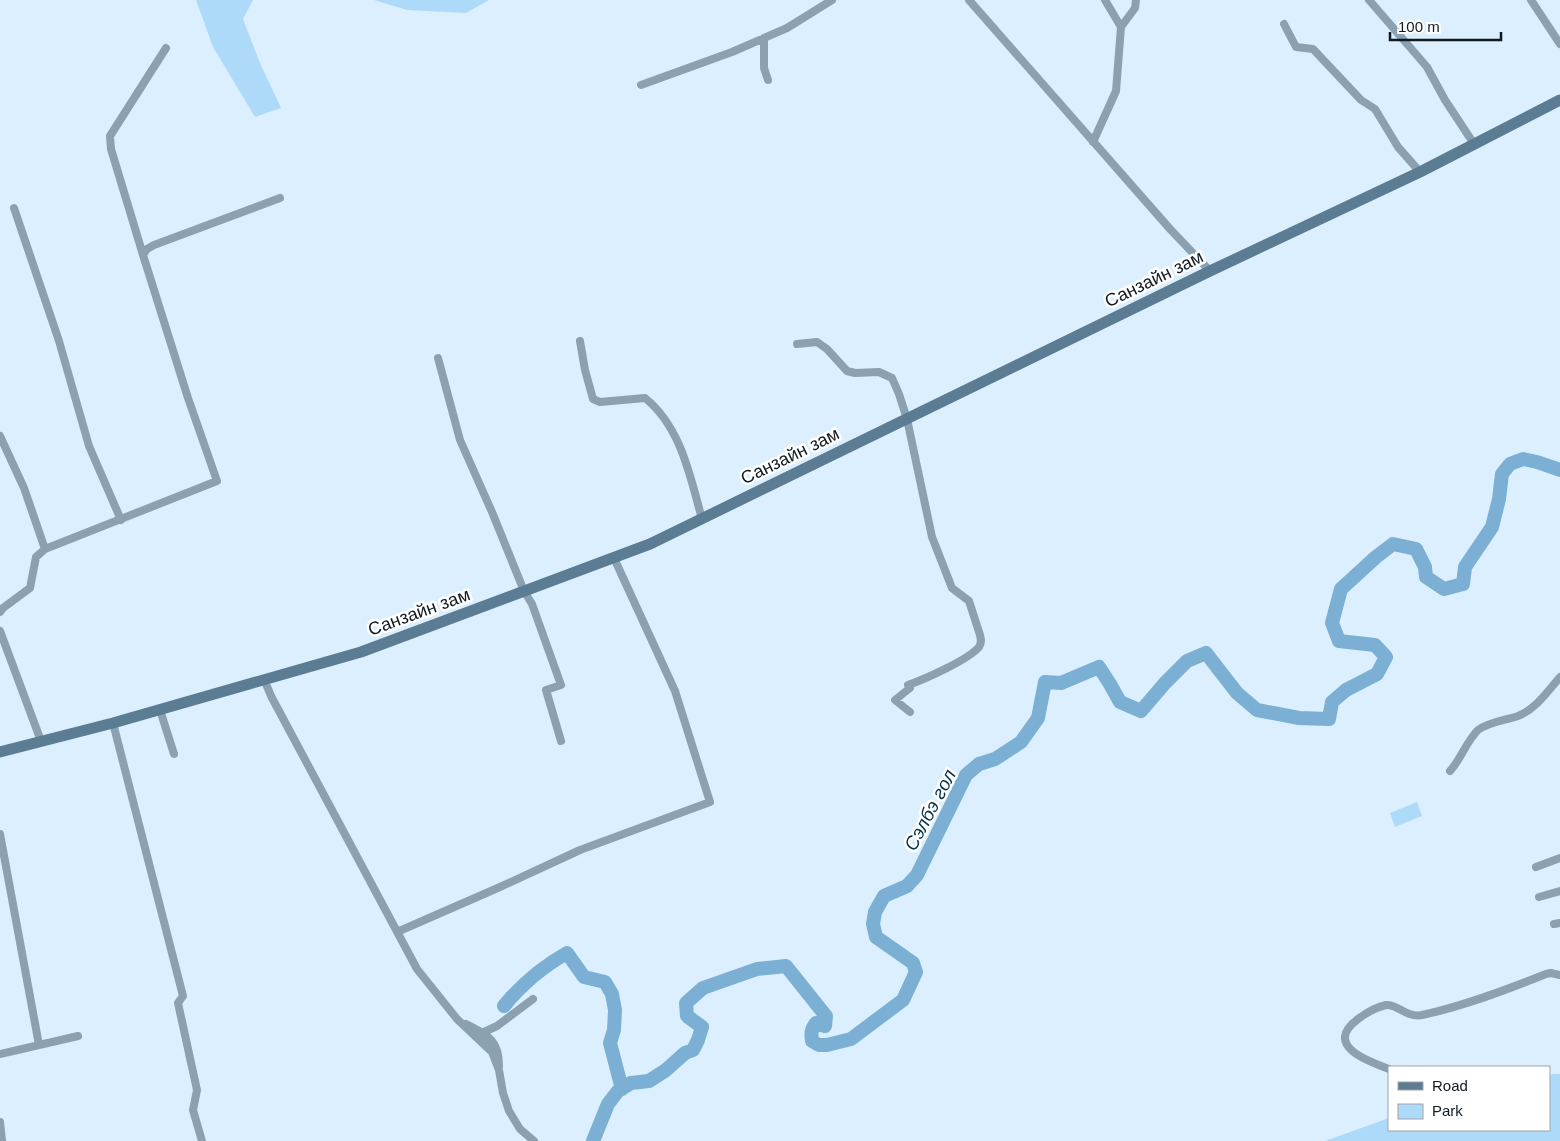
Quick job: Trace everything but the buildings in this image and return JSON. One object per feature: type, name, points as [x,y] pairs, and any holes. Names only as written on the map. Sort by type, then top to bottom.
[{"type":"main road","name":"Санзайн зам","points":[[0,752],[160,710],[361,652],[650,544],[1210,271],[1420,172],[1560,100]]},
{"type":"street","points":[[641,85],[732,52],[787,28],[832,0]]},
{"type":"street","points":[[969,0],[1170,229],[1210,271]]},
{"type":"street","points":[[1105,0],[1121,27]]},
{"type":"street","points":[[1093,142],[1116,91],[1121,27],[1135,8],[1136,0]]},
{"type":"street","points":[[1369,0],[1427,67],[1445,100],[1474,144]]},
{"type":"street","points":[[1531,0],[1560,44]]},
{"type":"street","points":[[1284,24],[1296,47],[1312,48],[1361,100],[1375,109],[1398,147],[1420,172]]},
{"type":"street","points":[[764,38],[764,68],[768,80]]},
{"type":"street","points":[[0,612],[30,588],[36,557],[45,549],[218,481],[188,398],[111,149],[110,136],[166,48]]},
{"type":"street","points":[[143,255],[147,249],[154,245],[280,198]]},
{"type":"street","points":[[14,208],[59,341],[89,446],[120,520]]},
{"type":"street","points":[[580,341],[593,399],[600,402],[645,398],[666,422],[681,450],[702,519]]},
{"type":"street","points":[[797,344],[817,342],[827,349],[847,371],[855,373],[879,372],[892,378],[906,419],[932,537],[952,588],[969,601],[981,640],[979,646],[964,658],[929,677],[908,685],[910,688],[895,700],[910,712]]},
{"type":"street","points":[[438,358],[460,440],[524,591],[532,604],[561,685],[546,690],[560,741]]},
{"type":"street","points":[[0,436],[24,488],[45,549]]},
{"type":"street","points":[[397,932],[580,850],[710,802],[675,691],[614,558]]},
{"type":"street","points":[[0,631],[41,741]]},
{"type":"street","points":[[1450,771],[1470,739],[1480,729],[1520,715],[1540,701],[1560,676]]},
{"type":"street","points":[[264,679],[417,969],[457,1018],[492,1052],[499,1070]]},
{"type":"street","points":[[160,710],[174,754]]},
{"type":"street","points":[[113,723],[182,996],[178,1004],[197,1090],[193,1110],[202,1141]]},
{"type":"street","points":[[0,834],[39,1045]]},
{"type":"street","points":[[1536,867],[1560,858]]},
{"type":"street","points":[[1538,897],[1560,891]]},
{"type":"street","points":[[1388,1069],[1358,1056],[1348,1046],[1347,1030],[1362,1016],[1380,1007],[1389,1005],[1409,1015],[1420,1015],[1471,1001],[1546,974],[1560,975]]},
{"type":"street","points":[[484,1032],[497,1026],[533,999]]},
{"type":"street","points":[[457,1018],[484,1032],[496,1046],[499,1056],[503,1094],[509,1111],[520,1129],[534,1141]]},
{"type":"street","points":[[0,1054],[78,1036]]},
{"type":"street","points":[[0,1122],[2,1141]]},
{"type":"green space","points":[[196,0],[253,0],[243,19],[260,63],[281,108],[255,117],[213,47]]},
{"type":"green space","points":[[374,0],[489,0],[466,13],[407,10]]},
{"type":"green space","points":[[1417,802],[1422,816],[1395,827],[1390,813]]},
{"type":"green space","points":[[1560,1074],[1560,1141],[1325,1141],[1388,1118],[1388,1131],[1550,1131],[1550,1075]]},
{"type":"waterway","name":"Сэлбэ гол","points":[[593,1141],[608,1104],[618,1091],[631,1083],[649,1081],[666,1070],[685,1053],[693,1050],[702,1027],[687,1016],[686,1003],[703,988],[757,969],[786,966],[826,1016],[825,1026],[816,1023],[813,1027],[812,1041],[819,1045],[851,1039],[903,1000],[916,972],[913,963],[876,937],[873,924],[875,912],[884,896],[907,886],[917,875],[966,775],[979,764],[995,759],[1021,742],[1038,718],[1045,682],[1061,683],[1099,667],[1120,702],[1141,711],[1187,661],[1206,653],[1237,693],[1257,710],[1299,718],[1329,719],[1332,702],[1346,690],[1377,674],[1386,657],[1375,645],[1339,641],[1332,623],[1341,589],[1393,544],[1416,549],[1425,567],[1426,577],[1444,589],[1463,584],[1465,567],[1492,527],[1499,499],[1502,474],[1510,464],[1523,459],[1560,470]]},
{"type":"waterway","points":[[504,1006],[533,976],[567,953],[584,977],[605,982],[612,994],[615,1010],[614,1030],[610,1043],[622,1089]]}]
